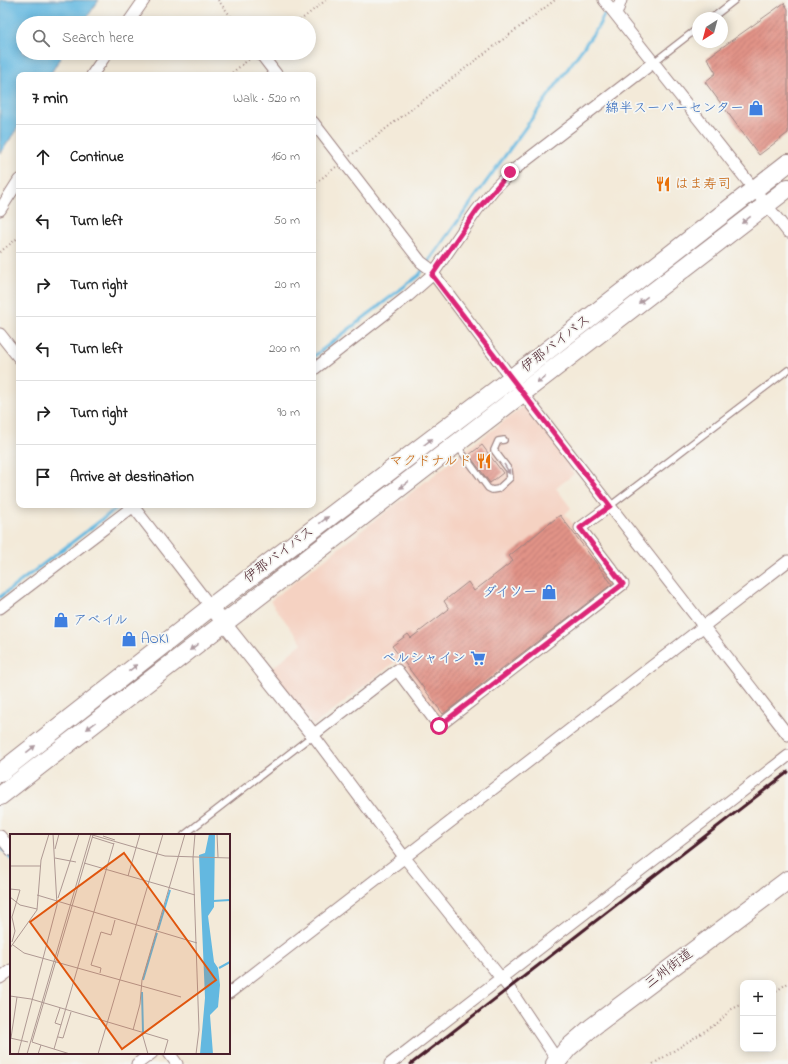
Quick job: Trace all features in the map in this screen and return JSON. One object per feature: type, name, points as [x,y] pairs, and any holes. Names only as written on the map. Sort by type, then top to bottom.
[{"type":"highway","name":"伊那バイパス","points":[[0,773],[211,607],[512,378],[788,163]]},
{"type":"highway","name":"伊那バイパス","points":[[0,796],[523,394],[788,188]]},
{"type":"highway","name":"三州街道","points":[[557,1063],[591,1028],[788,880]]},
{"type":"street","points":[[133,16],[144,0]]},
{"type":"street","points":[[604,0],[788,232]]},
{"type":"street","points":[[615,13],[621,0]]},
{"type":"street","points":[[94,72],[102,60]]},
{"type":"street","points":[[264,60],[274,72]]},
{"type":"street","points":[[316,368],[408,296],[428,268],[510,172],[654,62]]},
{"type":"street","points":[[316,126],[428,268],[523,394],[788,735]]},
{"type":"street","points":[[0,210],[16,185]]},
{"type":"street","points":[[0,334],[16,354]]},
{"type":"street","points":[[313,735],[397,670],[439,726],[452,717],[623,584],[580,528],[610,506]]},
{"type":"street","points":[[0,608],[130,508]]},
{"type":"street","points":[[135,508],[313,735],[405,858],[501,978],[557,1063]]},
{"type":"street","points":[[230,992],[788,561]]},
{"type":"street","points":[[390,1064],[788,756]]},
{"type":"street","points":[[0,836],[10,849]]},
{"type":"street","points":[[0,978],[10,971]]},
{"type":"street","points":[[138,1064],[151,1054]]},
{"type":"street","points":[[170,1054],[177,1064]]},
{"type":"lane","points":[[720,12],[735,0]]},
{"type":"lane","points":[[654,62],[692,33]]},
{"type":"lane","points":[[610,506],[788,370]]},
{"type":"lane","points":[[456,445],[488,488],[492,490],[498,489],[510,478],[509,470],[494,450],[498,441],[504,440]]},
{"type":"lane","points":[[185,834],[313,735]]},
{"type":"path","points":[[218,0],[231,16]]},
{"type":"path","points":[[305,16],[326,0]]},
{"type":"path","points":[[316,183],[555,0]]},
{"type":"path","points":[[233,72],[249,60]]},
{"type":"path","points":[[0,252],[16,239]]},
{"type":"path","points":[[776,991],[788,983]]},
{"type":"path","points":[[653,1064],[719,1022],[730,1010],[740,1005]]},
{"type":"shaded area","points":[[525,405],[574,467],[570,470],[574,474],[556,488],[571,508],[565,514],[613,577],[615,583],[445,717],[436,715],[395,662],[313,726],[270,670],[302,643],[270,601]]},
{"type":"water","points":[[0,0],[99,0],[88,16],[16,16],[16,60],[59,60],[52,72],[16,72],[16,130],[0,154]]},
{"type":"building","name":"綿半スーパーセンター","points":[[784,3],[788,9],[788,133],[759,155],[705,82],[716,73],[707,58],[721,48],[728,48],[728,43]]},
{"type":"building","points":[[482,445],[503,473],[490,483],[469,455]]},
{"type":"building","points":[[560,515],[612,584],[443,714],[392,646],[408,634],[411,638],[449,609],[444,601],[468,582],[474,591],[513,561],[509,556]]},
{"type":"waterway","points":[[316,355],[419,275],[598,27],[607,9]]},
{"type":"waterway","points":[[0,597],[117,508]]},
{"type":"waterway","points":[[0,845],[10,858]]},
{"type":"waterway","points":[[162,1054],[170,1064]]},
{"type":"railway","points":[[411,1064],[788,772]]},
{"type":"place","name":"綿半スーパーセンター","points":[[756,108]]},
{"type":"place","name":"はま寿司","points":[[663,184]]},
{"type":"place","name":"マクドナルド","points":[[484,461]]},
{"type":"place","name":"ダイソー","points":[[549,592]]},
{"type":"place","name":"アベイル","points":[[61,620]]},
{"type":"place","name":"AOKI","points":[[129,639]]},
{"type":"place","name":"ベルシャイン","points":[[478,658]]},
{"type":"route","points":[[439,726],[623,584],[580,528],[610,506],[432,275],[477,210],[510,172]]}]
